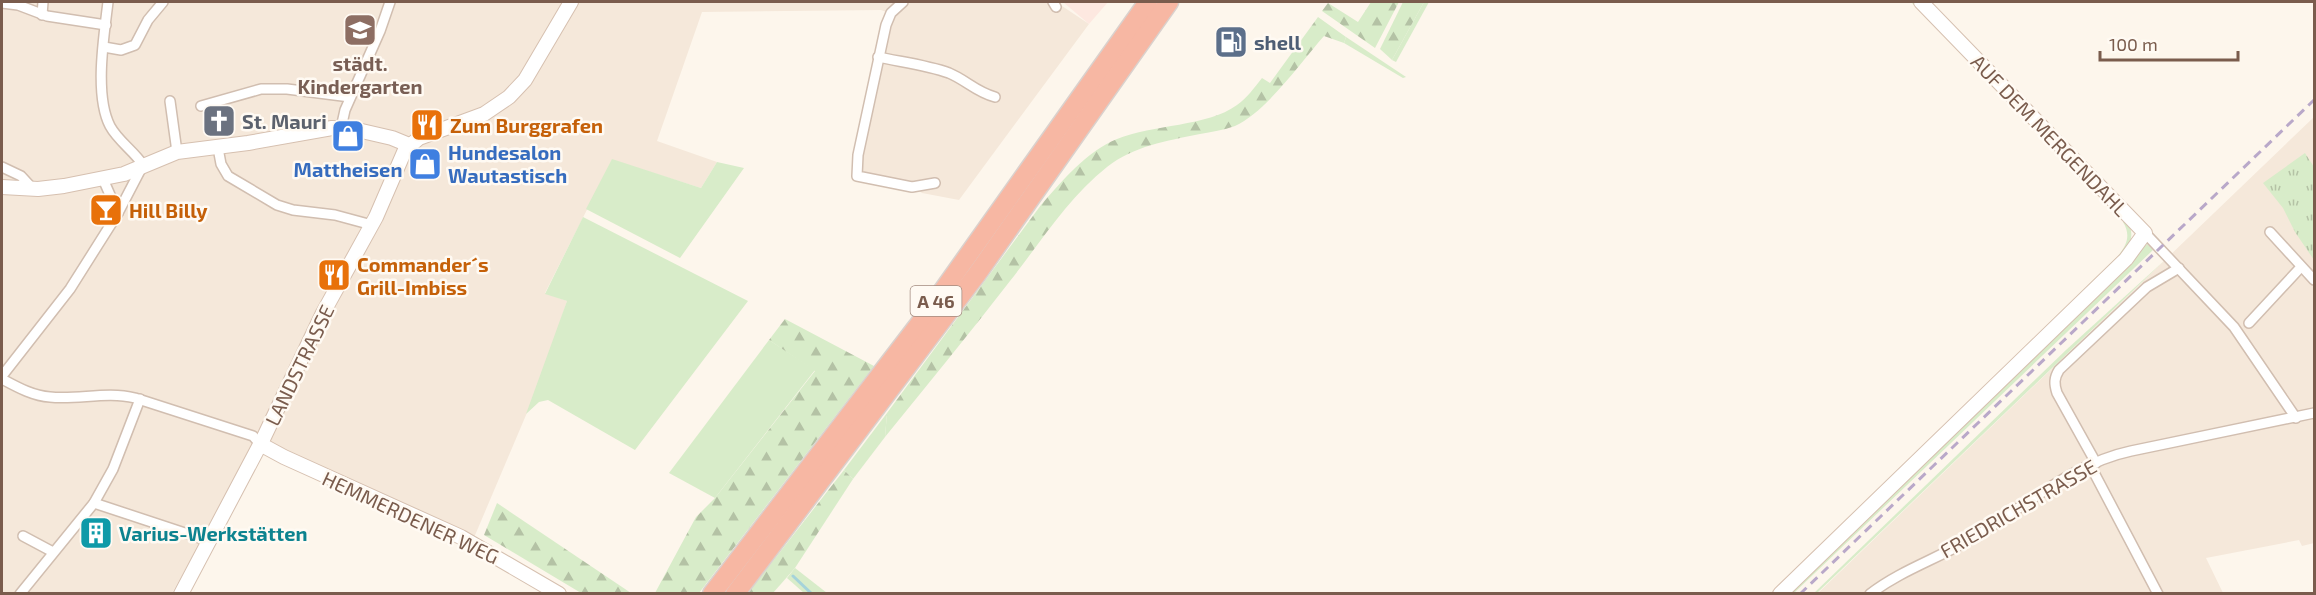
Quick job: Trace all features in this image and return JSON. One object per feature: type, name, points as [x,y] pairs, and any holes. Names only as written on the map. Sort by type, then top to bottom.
[{"type":"highway","name":"A 46","points":[[712,594],[917,327],[1148,2]]},
{"type":"highway","name":"A 46","points":[[735,594],[977,274],[1169,2]]},
{"type":"street","points":[[42,15],[44,2]]},
{"type":"street","points":[[108,2],[104,47],[104,102],[107,120],[115,134],[135,153],[143,165]]},
{"type":"street","points":[[104,47],[121,50],[135,45],[148,20],[163,2]]},
{"type":"street","points":[[341,128],[343,114],[380,31],[390,2]]},
{"type":"street","points":[[2,187],[53,188],[124,174],[177,152],[218,148],[341,128],[392,138],[409,145],[419,138],[484,114],[509,97],[525,80],[571,2]]},
{"type":"street","points":[[903,2],[894,10],[888,21],[878,57],[858,155],[856,176],[912,188],[935,183]]},
{"type":"street","name":"AUF DEM MERGENDAHL","points":[[1921,2],[2229,321],[2247,343],[2296,418]]},
{"type":"street","points":[[2,3],[22,6],[42,15],[106,25]]},
{"type":"street","points":[[878,57],[950,74],[979,93],[995,97]]},
{"type":"street","points":[[201,106],[261,89],[287,89],[350,97]]},
{"type":"street","points":[[170,100],[177,152]]},
{"type":"street","name":"LANDSTRASSE","points":[[181,594],[260,444],[323,313],[372,225],[394,171],[409,145]]},
{"type":"street","points":[[218,148],[221,164],[228,176],[277,205],[293,210],[335,215],[372,225]]},
{"type":"street","points":[[143,165],[118,213],[61,302],[2,377],[31,393],[45,396],[124,395],[140,399],[253,436],[260,444]]},
{"type":"street","points":[[2,167],[21,176],[33,189]]},
{"type":"street","points":[[103,179],[118,213]]},
{"type":"street","points":[[1780,594],[2126,259],[2145,232]]},
{"type":"street","points":[[2270,232],[2314,280]]},
{"type":"street","points":[[2249,323],[2301,267]]},
{"type":"street","points":[[2158,594],[2054,384],[2056,375],[2067,362],[2147,287],[2179,268]]},
{"type":"street","points":[[20,594],[94,503],[113,469],[140,399]]},
{"type":"street","name":"FRIEDRICHSTRASSE","points":[[1870,594],[1903,572],[1965,542],[2059,482],[2093,464],[2125,452],[2314,413]]},
{"type":"street","name":"HEMMERDENER WEG","points":[[260,444],[284,458],[454,533],[491,552],[559,594]]},
{"type":"street","points":[[94,503],[209,541]]},
{"type":"street","points":[[23,536],[53,552]]},
{"type":"shaded area","points":[[2,2],[1056,2],[1089,24],[959,200],[922,193],[912,185],[861,172],[894,15],[881,10],[702,12],[657,141],[717,162],[701,188],[612,160],[545,293],[567,301],[543,375],[473,540],[258,440],[172,593],[2,594]]},
{"type":"shaded area","points":[[1063,2],[1108,2],[1089,24]]},
{"type":"shaded area","points":[[2314,117],[2314,543],[2302,546],[2299,540],[2206,558],[2223,593],[1817,594]]},
{"type":"green space","points":[[1371,2],[1399,2],[1375,48],[1322,11],[1328,3],[1358,22]]},
{"type":"green space","points":[[1403,2],[1424,2],[1392,60],[1380,49]]},
{"type":"green space","points":[[1424,2],[1429,2],[1396,62],[1392,60]]},
{"type":"green space","points":[[1911,2],[1915,2],[2115,208],[2113,211]]},
{"type":"green space","points":[[1318,17],[1346,37],[1344,43],[1324,36],[1271,98],[1247,119],[1226,129],[1139,149],[1117,160],[1093,179],[1055,221],[995,301],[885,437],[887,413],[1041,205],[1085,159],[1117,139],[1131,134],[1211,117],[1237,105],[1262,78],[1270,83]]},
{"type":"green space","points":[[1346,37],[1406,77],[1403,78],[1344,43]]},
{"type":"green space","points":[[2305,153],[2314,167],[2314,260],[2295,232],[2283,208],[2263,183]]},
{"type":"green space","points":[[612,159],[701,188],[717,162],[744,168],[680,258],[586,209]]},
{"type":"green space","points":[[583,217],[748,301],[635,450],[548,400],[539,402],[526,414],[567,301],[545,294]]},
{"type":"green space","points":[[2127,220],[2131,229],[2131,237],[2125,253],[1771,594],[2118,256],[2127,240],[2127,231],[2123,222]]},
{"type":"green space","points":[[2147,244],[2153,250],[1794,593],[1787,594]]},
{"type":"green space","points":[[2165,260],[1817,593],[1813,594],[2066,350]]},
{"type":"green space","points":[[785,319],[874,366],[699,593],[655,593],[696,517],[715,498],[815,371],[769,340]]},
{"type":"green space","points":[[769,340],[815,370],[715,498],[669,473]]},
{"type":"green space","points":[[887,413],[885,437],[853,479],[844,470]]},
{"type":"green space","points":[[844,470],[853,479],[795,568],[773,593],[748,593]]},
{"type":"green space","points":[[497,503],[631,593],[581,593],[484,535]]},
{"type":"green space","points":[[795,568],[827,593],[804,593],[787,578]]},
{"type":"waterway","points":[[793,576],[812,594]]},
{"type":"railway","points":[[1800,594],[2314,100]]},
{"type":"place","name":"städt. Kindergarten","points":[[360,30]]},
{"type":"place","name":"shell","points":[[1231,42]]},
{"type":"place","name":"St. Mauri","points":[[219,121]]},
{"type":"place","name":"Zum Burggrafen","points":[[427,125]]},
{"type":"place","name":"Mattheisen","points":[[348,136]]},
{"type":"place","name":"Hundesalon Wautastisch","points":[[425,164]]},
{"type":"place","name":"Hill Billy","points":[[106,210]]},
{"type":"place","name":"Commander´s Grill-Imbiss","points":[[334,275]]},
{"type":"place","name":"Varius-Werkstätten","points":[[96,533]]}]
